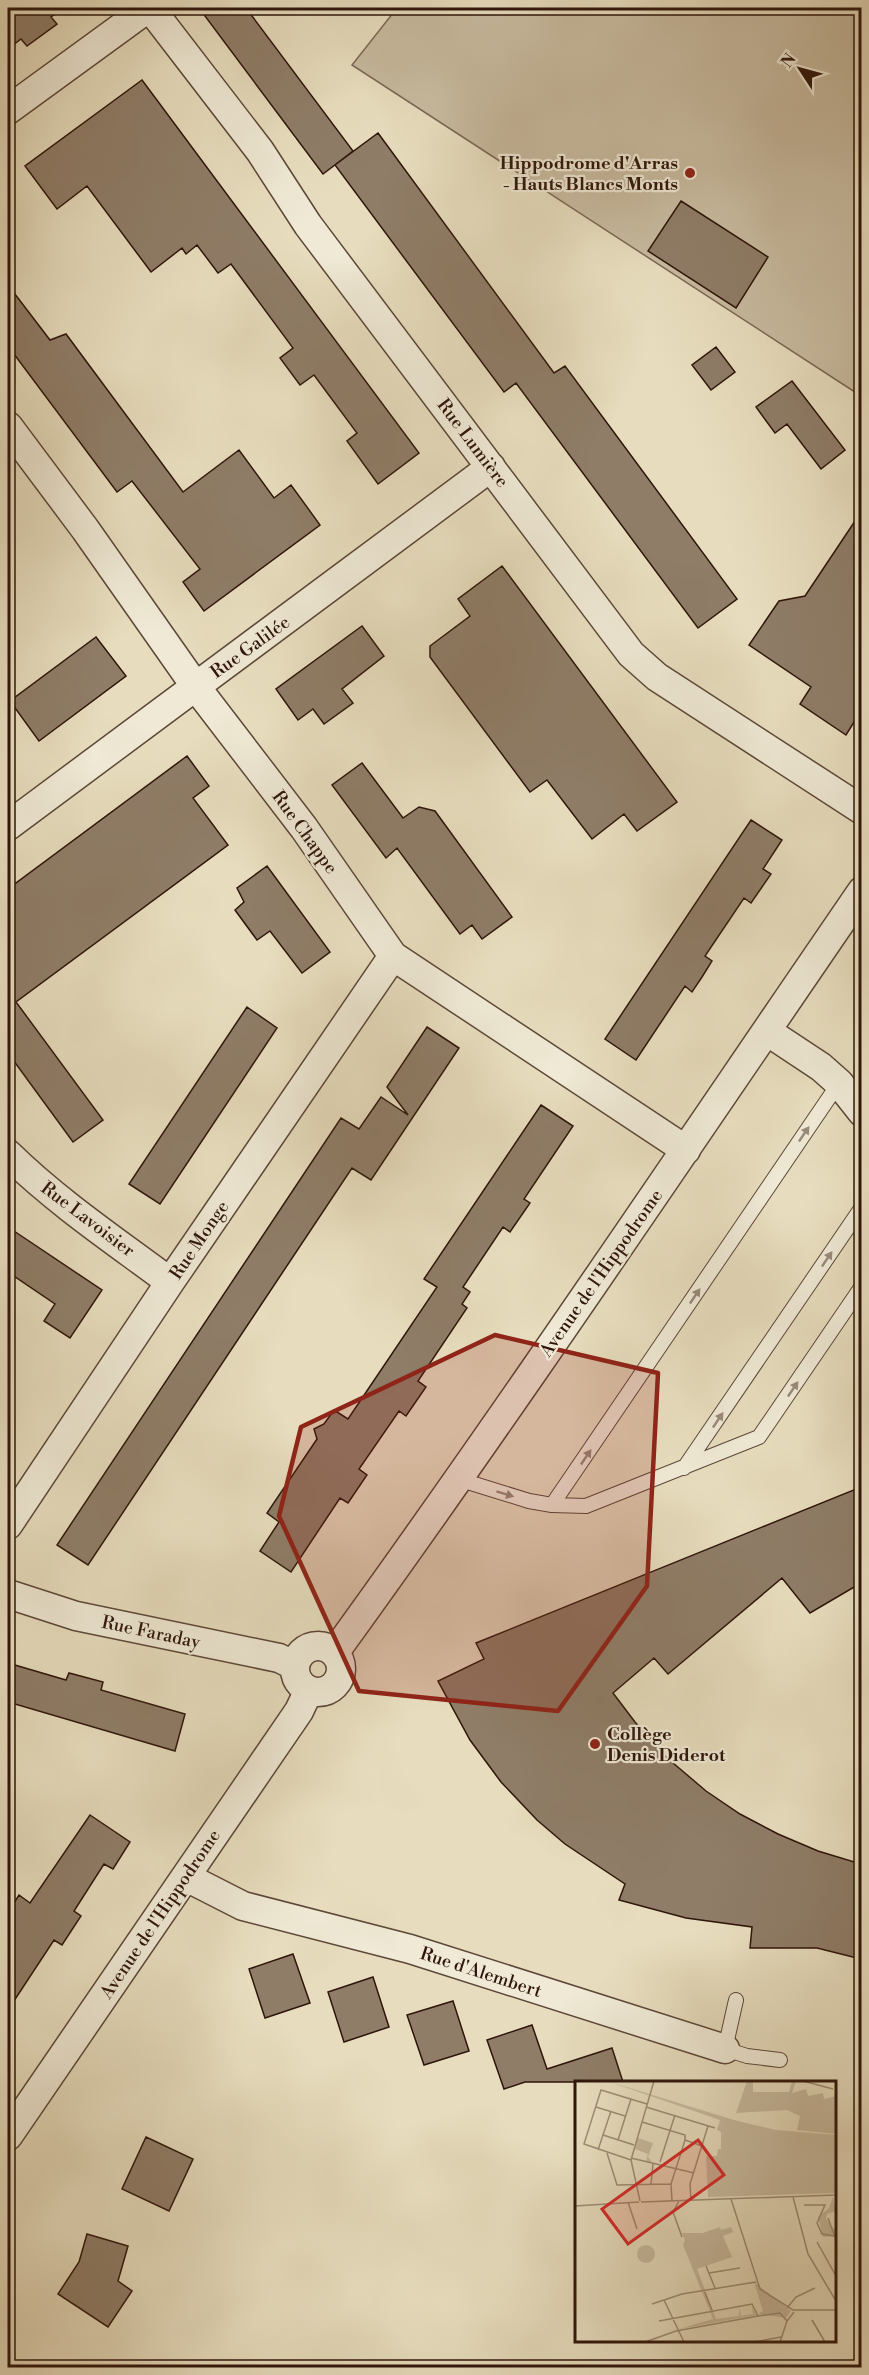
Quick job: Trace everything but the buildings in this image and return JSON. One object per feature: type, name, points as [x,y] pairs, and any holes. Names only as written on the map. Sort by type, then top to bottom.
[{"type":"street","points":[[8,110],[149,8]]},
{"type":"street","name":"Rue Lumière","points":[[149,8],[230,110],[260,151],[308,225],[632,654],[649,670],[861,810]]},
{"type":"street","name":"Rue Chappe","points":[[8,426],[196,687],[304,828],[393,956],[686,1150]]},
{"type":"street","name":"Rue Galilée","points":[[8,826],[491,467]]},
{"type":"street","name":"Avenue de l'Hippodrome","points":[[335,1652],[768,1032],[861,891]]},
{"type":"street","name":"Rue Monge","points":[[8,1525],[170,1282],[393,956]]},
{"type":"street","points":[[768,1032],[821,1067],[839,1083],[861,1112]]},
{"type":"street","name":"Rue Lavoisier","points":[[8,1154],[70,1207],[170,1282]]},
{"type":"street","name":"Rue Faraday","points":[[8,1594],[76,1616],[279,1658],[295,1666]]},
{"type":"street","points":[[310,1646],[327,1646],[335,1652],[340,1660],[342,1671],[336,1685],[322,1692],[309,1690],[297,1679],[295,1666],[297,1658],[310,1646]]},
{"type":"street","name":"Avenue de l'Hippodrome","points":[[8,2136],[299,1711],[309,1690]]},
{"type":"street","name":"Rue d'Alembert","points":[[186,1877],[243,1906],[410,1949],[725,2049]]},
{"type":"lane","points":[[552,1505],[839,1083]]},
{"type":"lane","points":[[684,1468],[861,1207]]},
{"type":"lane","points":[[458,1479],[529,1501],[552,1505],[586,1506],[759,1437],[861,1286]]},
{"type":"lane","points":[[725,2049],[736,2000]]},
{"type":"lane","name":"Rue d'Alembert","points":[[725,2049],[747,2056],[780,2060]]},
{"type":"highlighted area","points":[[495,1335],[658,1373],[647,1586],[558,1711],[359,1691],[279,1516],[301,1427]]},
{"type":"shaded area","name":"Hippodrome d'Arras - Hauts Blancs Monts","points":[[397,8],[861,8],[861,396],[352,65]]},
{"type":"place","name":"Hippodrome d'Arras - Hauts Blancs Monts","points":[[690,173]]},
{"type":"place","name":"Collège Denis Diderot","points":[[595,1744]]}]
